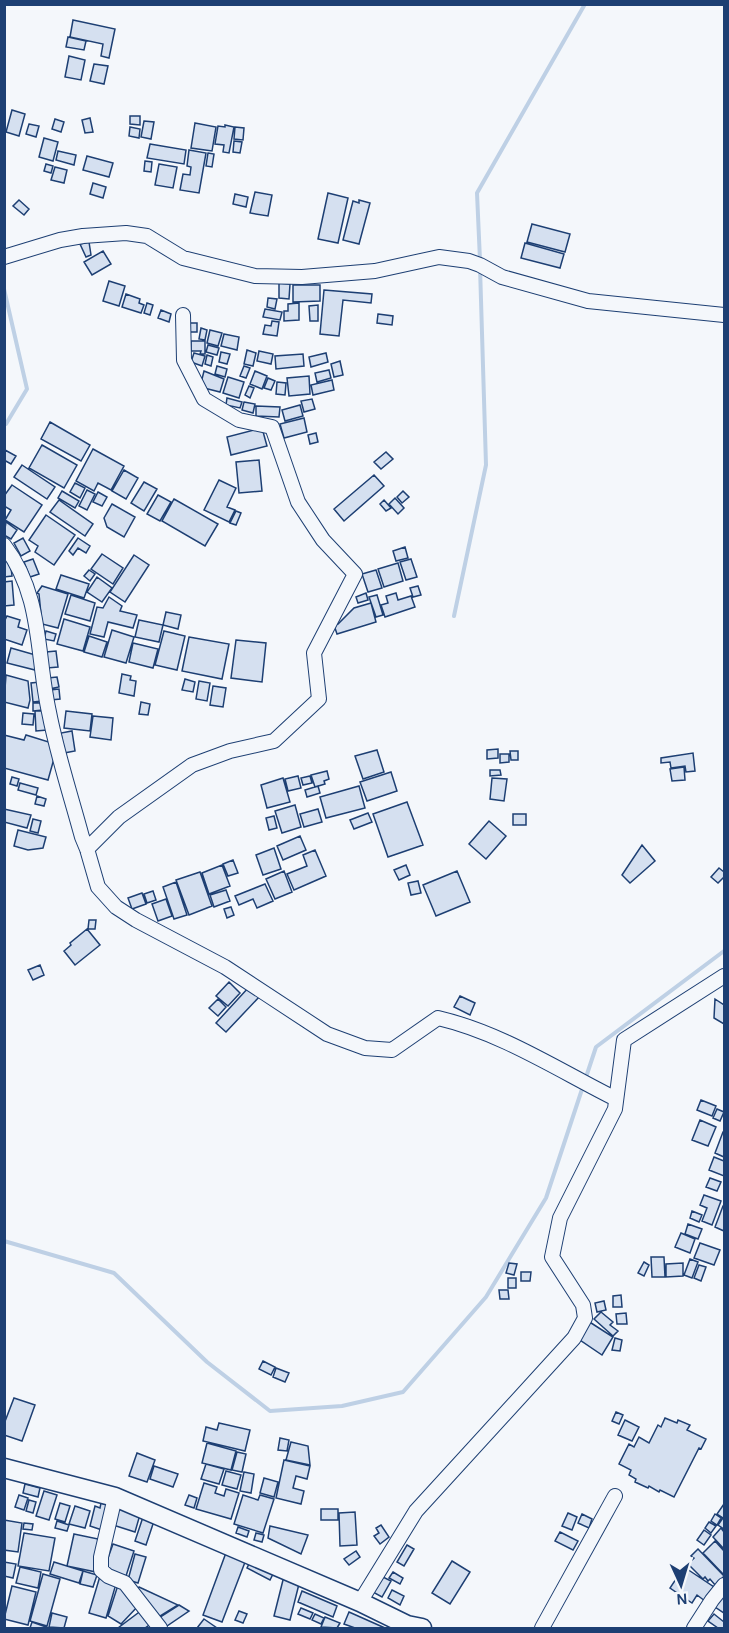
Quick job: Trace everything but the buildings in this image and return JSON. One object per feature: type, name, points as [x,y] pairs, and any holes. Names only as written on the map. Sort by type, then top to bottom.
[{"type":"main road","points":[[4,1468],[115,1497],[360,1602],[406,1627]]},
{"type":"street","points":[[4,257],[60,240],[126,233],[147,236],[183,258],[255,276],[302,277],[355,273],[447,257],[480,265],[502,277],[588,301],[724,315]]},
{"type":"street","points":[[87,849],[119,818],[192,765],[230,751],[274,741],[319,699],[314,653],[355,574],[323,540],[298,502],[272,427],[239,420],[204,399],[184,360],[183,315]]},
{"type":"street","points":[[4,545],[15,559],[29,588],[36,620],[48,712],[82,837],[98,887],[116,907],[225,967],[327,1034],[365,1048],[392,1050],[438,1018],[466,1025],[528,1052],[616,1099]]},
{"type":"street","points":[[360,1602],[416,1511],[574,1338],[585,1318],[583,1305],[552,1257],[560,1218],[615,1109],[624,1040],[724,975]]},
{"type":"street","points":[[542,1629],[615,1496]]},
{"type":"street","points":[[115,1497],[101,1557],[101,1570],[108,1576],[125,1583],[160,1629]]},
{"type":"street","points":[[694,1629],[724,1585]]},
{"type":"waterway","points":[[480,260],[477,193],[585,4]]},
{"type":"waterway","points":[[454,616],[486,465],[480,267]]},
{"type":"waterway","points":[[4,289],[27,389],[6,424]]},
{"type":"waterway","points":[[4,1241],[114,1273],[207,1362],[270,1411],[342,1406],[403,1392],[486,1297],[546,1198],[596,1047],[724,951]]}]
